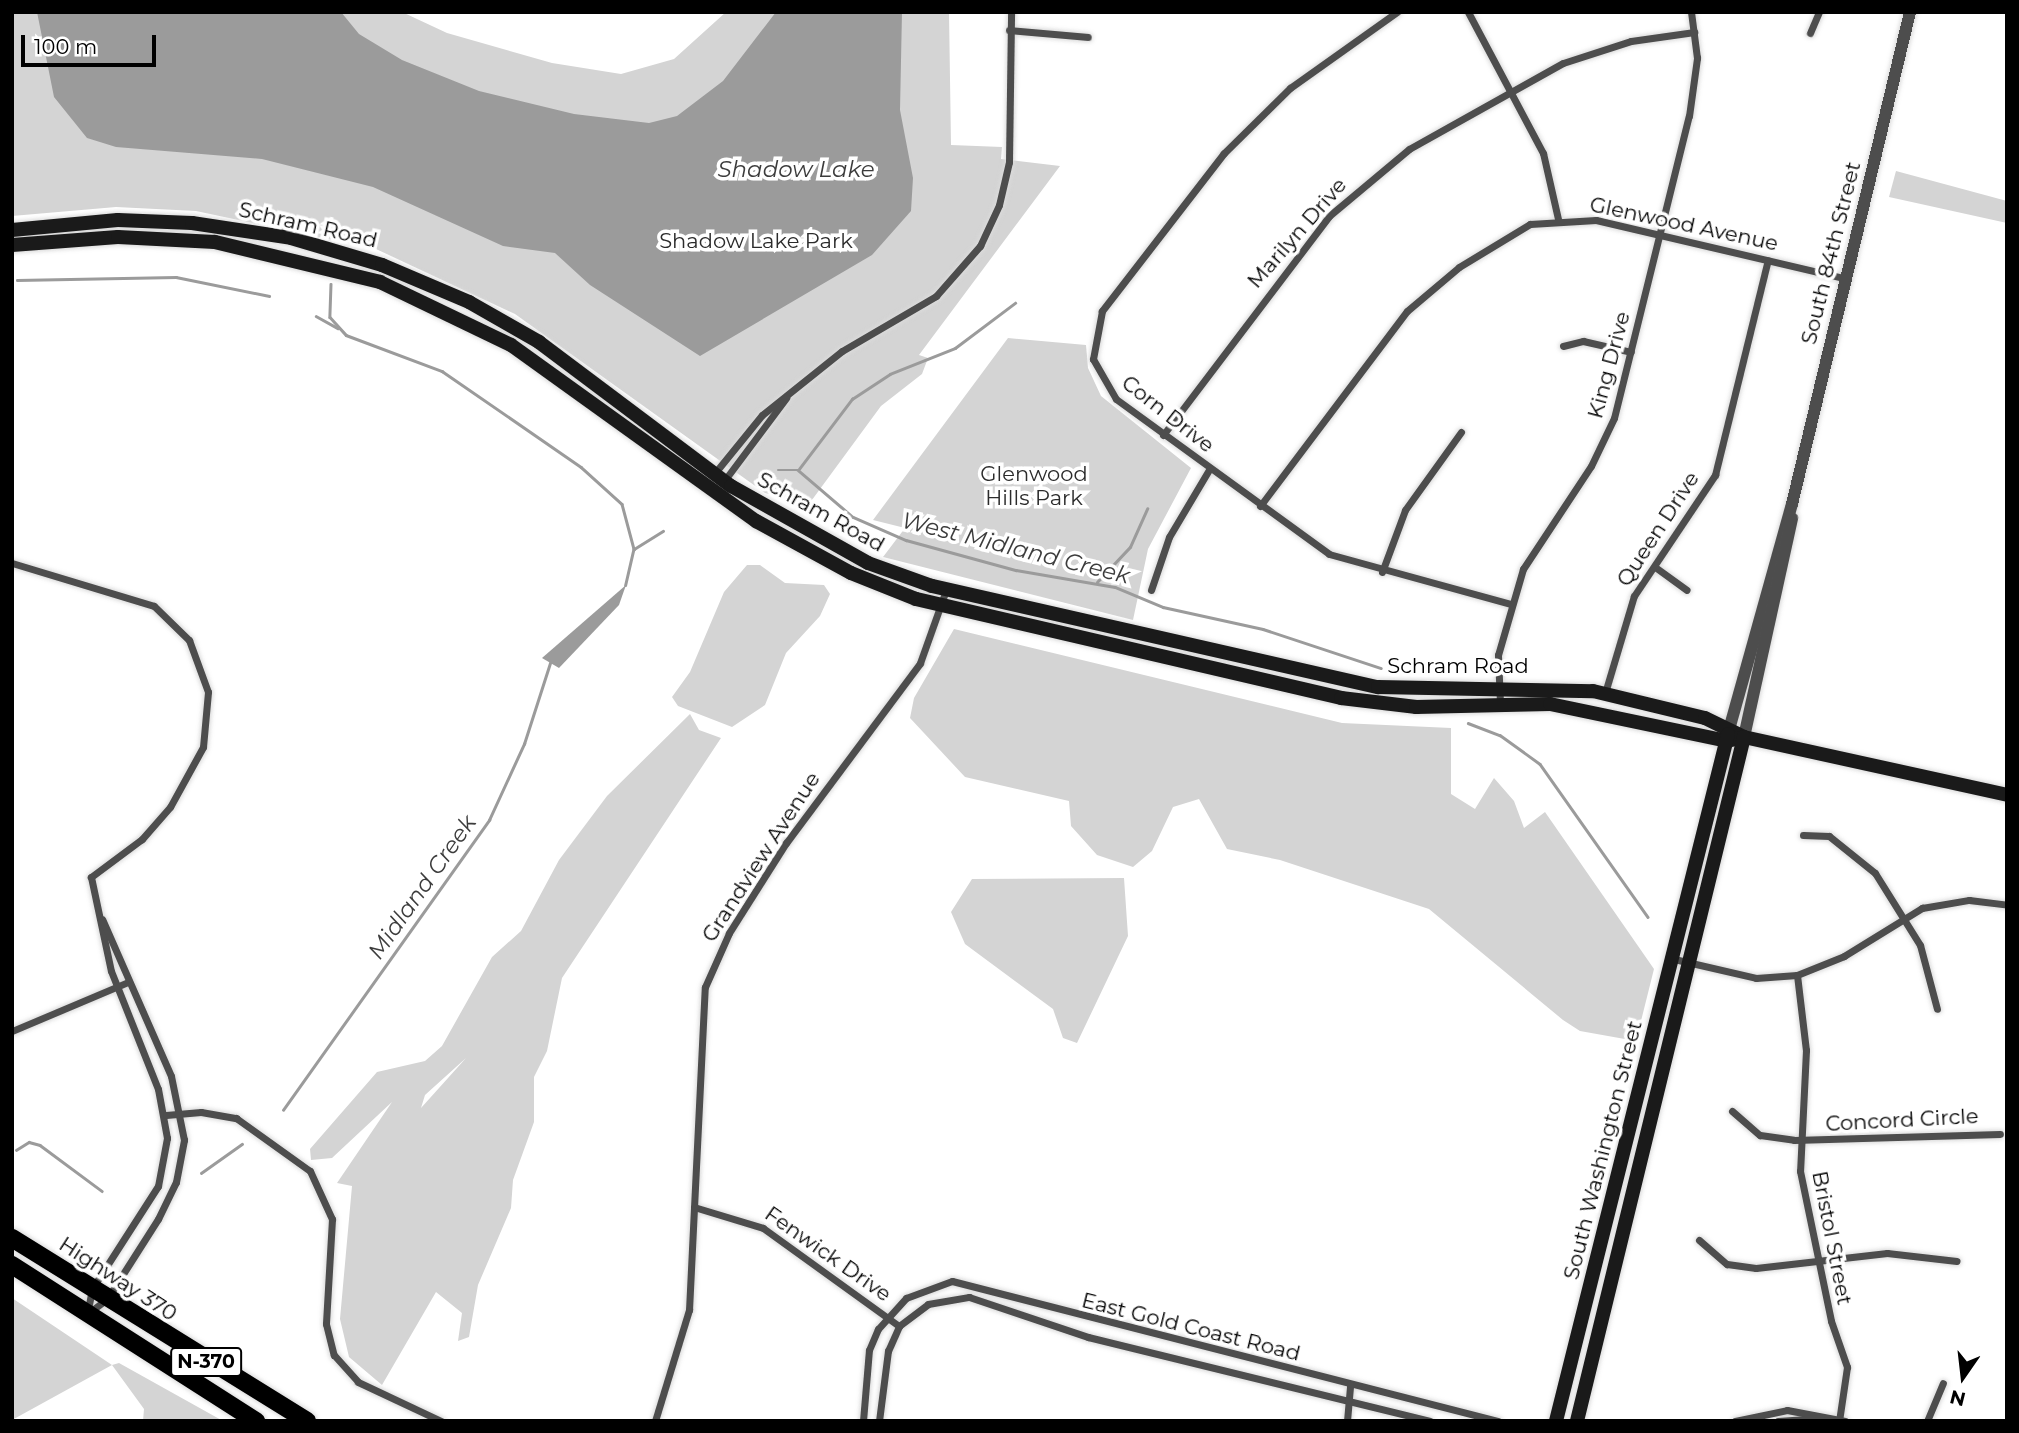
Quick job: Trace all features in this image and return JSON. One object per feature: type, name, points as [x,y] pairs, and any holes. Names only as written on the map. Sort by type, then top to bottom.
[{"type":"highway","name":"Highway 370","points":[[12,1238],[307,1421]]},
{"type":"highway","name":"N-370","points":[[12,1265],[256,1421]]},
{"type":"main road","name":"Schram Road","points":[[12,229],[107,220],[192,223],[291,238],[382,265],[469,302],[539,342],[719,478],[868,563],[946,590],[1358,684],[1420,691],[1499,687],[1605,693],[1728,734]]},
{"type":"main road","name":"Schram Road","points":[[12,245],[86,237],[181,239],[285,254],[367,277],[511,345],[709,492],[851,573],[941,606],[1341,698],[1416,707],[1500,704],[1598,709],[1744,737],[2007,795]]},
{"type":"main road","name":"South 84th Street","points":[[1699,892],[1728,734]]},
{"type":"main road","name":"South 84th Street","points":[[1699,892],[1744,737]]},
{"type":"main road","name":"South Washington Street","points":[[1556,1421],[1699,892]]},
{"type":"main road","name":"South Washington Street","points":[[1577,1421],[1681,961]]},
{"type":"street","points":[[709,492],[757,421],[842,351],[936,296],[986,234],[1009,162],[1011,12]]},
{"type":"street","name":"Corn Drive","points":[[1397,12],[1329,57],[1255,120],[1102,311],[1092,347],[1100,380],[1163,435],[1329,554],[1381,572],[1511,604]]},
{"type":"street","points":[[1468,12],[1543,153],[1559,219]]},
{"type":"street","name":"King Drive","points":[[1500,704],[1498,655],[1511,604],[1537,541],[1604,444],[1631,352],[1694,88],[1694,32],[1691,12]]},
{"type":"street","points":[[1810,33],[1819,12]]},
{"type":"street","name":"South 84th Street","points":[[1728,734],[1791,504],[1910,12]]},
{"type":"street","points":[[1009,30],[1088,37]]},
{"type":"street","name":"Marilyn Drive","points":[[1163,435],[1329,216],[1423,138],[1509,89],[1608,47],[1694,32]]},
{"type":"street","name":"Glenwood Avenue","points":[[1260,506],[1407,311],[1499,240],[1559,219],[1661,235],[1847,279]]},
{"type":"street","name":"Queen Drive","points":[[1605,693],[1625,617],[1715,475],[1768,260]]},
{"type":"street","points":[[1563,346],[1583,341],[1631,352]]},
{"type":"street","points":[[709,492],[793,389]]},
{"type":"street","points":[[1381,572],[1405,510],[1461,432]]},
{"type":"street","points":[[1151,590],[1173,528],[1210,468]]},
{"type":"street","name":"South 84th Street","points":[[1744,737],[1776,608],[1791,504]]},
{"type":"street","points":[[12,563],[154,606],[189,640],[208,689],[206,738],[184,785],[142,839],[91,877],[116,988],[166,1115],[158,1186],[87,1314]]},
{"type":"street","points":[[1656,567],[1687,590]]},
{"type":"street","points":[[12,569],[31,568]]},
{"type":"street","name":"Grandview Avenue","points":[[656,1421],[689,1310],[700,1011],[715,960],[786,843],[920,663],[946,590]]},
{"type":"street","points":[[1803,835],[1829,836],[1861,857],[1904,916],[1920,945],[1937,1009]]},
{"type":"street","points":[[1681,961],[1756,978],[1797,975],[1844,956],[1904,916],[1945,902],[2007,905]]},
{"type":"street","points":[[87,1314],[176,1182],[182,1113],[102,919]]},
{"type":"street","name":"Bristol Street","points":[[1797,975],[1807,1050],[1801,1141],[1802,1191],[1821,1261],[1831,1321],[1847,1367],[1841,1420]]},
{"type":"street","points":[[12,1031],[128,982]]},
{"type":"street","name":"Concord Circle","points":[[1732,1111],[1760,1135],[1801,1141],[2000,1133]]},
{"type":"street","points":[[166,1115],[220,1114],[246,1123],[317,1180],[332,1219],[326,1324],[334,1355],[358,1382],[441,1421]]},
{"type":"street","name":"Fenwick Drive","points":[[694,1207],[763,1228],[900,1326]]},
{"type":"street","points":[[1699,1240],[1727,1264],[1821,1261],[1887,1253],[1957,1261]]},
{"type":"street","name":"East Gold Coast Road","points":[[887,1316],[917,1292],[952,1281],[987,1285],[1092,1321],[1498,1421]]},
{"type":"street","name":"East Gold Coast Road","points":[[900,1326],[928,1304],[969,1297],[1088,1337],[1430,1421]]},
{"type":"street","points":[[863,1421],[869,1350],[887,1316]]},
{"type":"street","points":[[1088,1337],[1092,1321]]},
{"type":"street","points":[[879,1421],[888,1351],[900,1326]]},
{"type":"street","points":[[1927,1421],[1943,1383]]},
{"type":"street","points":[[1350,1384],[1352,1402]]},
{"type":"street","points":[[1347,1421],[1352,1402],[1362,1387]]},
{"type":"street","points":[[1735,1421],[1787,1410],[1841,1420]]},
{"type":"street","points":[[1778,1421],[1841,1420]]},
{"type":"green space","name":"Shadow Lake Park","points":[[12,12],[402,12],[447,33],[552,63],[621,74],[674,59],[726,12],[949,12],[951,145],[1002,147],[1001,159],[1060,166],[919,355],[928,358],[922,374],[881,406],[809,504],[765,493],[515,314],[376,249],[196,211],[116,207],[12,216]]},
{"type":"green space","points":[[1896,171],[2007,201],[2007,223],[1889,197]]},
{"type":"green space","name":"Glenwood Hills Park","points":[[1008,338],[1086,345],[1088,368],[1101,396],[1191,468],[1148,549],[1133,620],[883,557],[905,528],[873,520]]},
{"type":"green space","points":[[747,565],[760,565],[785,583],[824,585],[830,594],[820,616],[786,653],[765,705],[732,727],[678,706],[672,697],[690,672],[724,592]]},
{"type":"green space","points":[[954,629],[1342,723],[1451,728],[1451,794],[1475,809],[1494,778],[1514,801],[1524,828],[1545,812],[1654,969],[1636,1041],[1580,1031],[1563,1020],[1429,909],[1280,860],[1227,849],[1199,799],[1173,807],[1152,851],[1133,867],[1097,855],[1071,826],[1069,801],[965,777],[910,718],[914,698]]},
{"type":"green space","points":[[690,714],[699,730],[721,738],[562,978],[547,1051],[534,1077],[534,1122],[513,1180],[511,1208],[478,1285],[469,1337],[458,1341],[462,1313],[436,1292],[382,1385],[349,1357],[340,1319],[352,1186],[337,1183],[392,1102],[332,1158],[311,1160],[310,1149],[377,1072],[425,1061],[442,1046],[492,957],[521,931],[559,860],[607,796]],"holes":[[[466,1058],[421,1108],[425,1095]]]},
{"type":"green space","points":[[1124,878],[1128,936],[1077,1043],[1063,1038],[1053,1009],[965,944],[951,912],[972,879]]},
{"type":"green space","points":[[12,1298],[112,1365],[12,1420]]},
{"type":"green space","points":[[119,1363],[223,1421],[143,1421],[144,1409],[112,1365]]},
{"type":"water","name":"Shadow Lake","points":[[37,12],[341,12],[359,34],[402,60],[479,91],[574,114],[649,123],[677,116],[723,81],[776,12],[902,12],[900,110],[913,178],[911,211],[872,255],[700,356],[590,285],[555,253],[503,246],[373,187],[262,159],[116,147],[87,138],[54,97]]},
{"type":"water","points":[[626,585],[619,605],[559,668],[542,658]]},
{"type":"waterway","points":[[17,280],[176,277],[269,296]]},
{"type":"waterway","name":"Midland Creek","points":[[331,284],[330,317],[346,335],[442,371],[581,467],[622,504],[634,549],[626,585]]},
{"type":"waterway","points":[[799,469],[852,399],[890,374],[955,348],[1015,303]]},
{"type":"waterway","points":[[316,316],[338,328]]},
{"type":"waterway","name":"West Midland Creek","points":[[778,470],[798,470],[853,517],[906,540],[1016,570],[1115,587],[1163,607],[1263,629],[1381,668]]},
{"type":"waterway","points":[[1097,582],[1130,547],[1147,509]]},
{"type":"waterway","name":"West Midland Creek","points":[[634,549],[663,531]]},
{"type":"waterway","name":"Midland Creek","points":[[283,1110],[489,820],[524,744],[550,663]]},
{"type":"waterway","name":"West Midland Creek","points":[[1468,723],[1500,735],[1540,764],[1648,917]]},
{"type":"waterway","name":"Midland Creek","points":[[16,1150],[29,1142],[40,1145],[102,1191]]},
{"type":"waterway","name":"Midland Creek","points":[[201,1173],[242,1144]]}]
